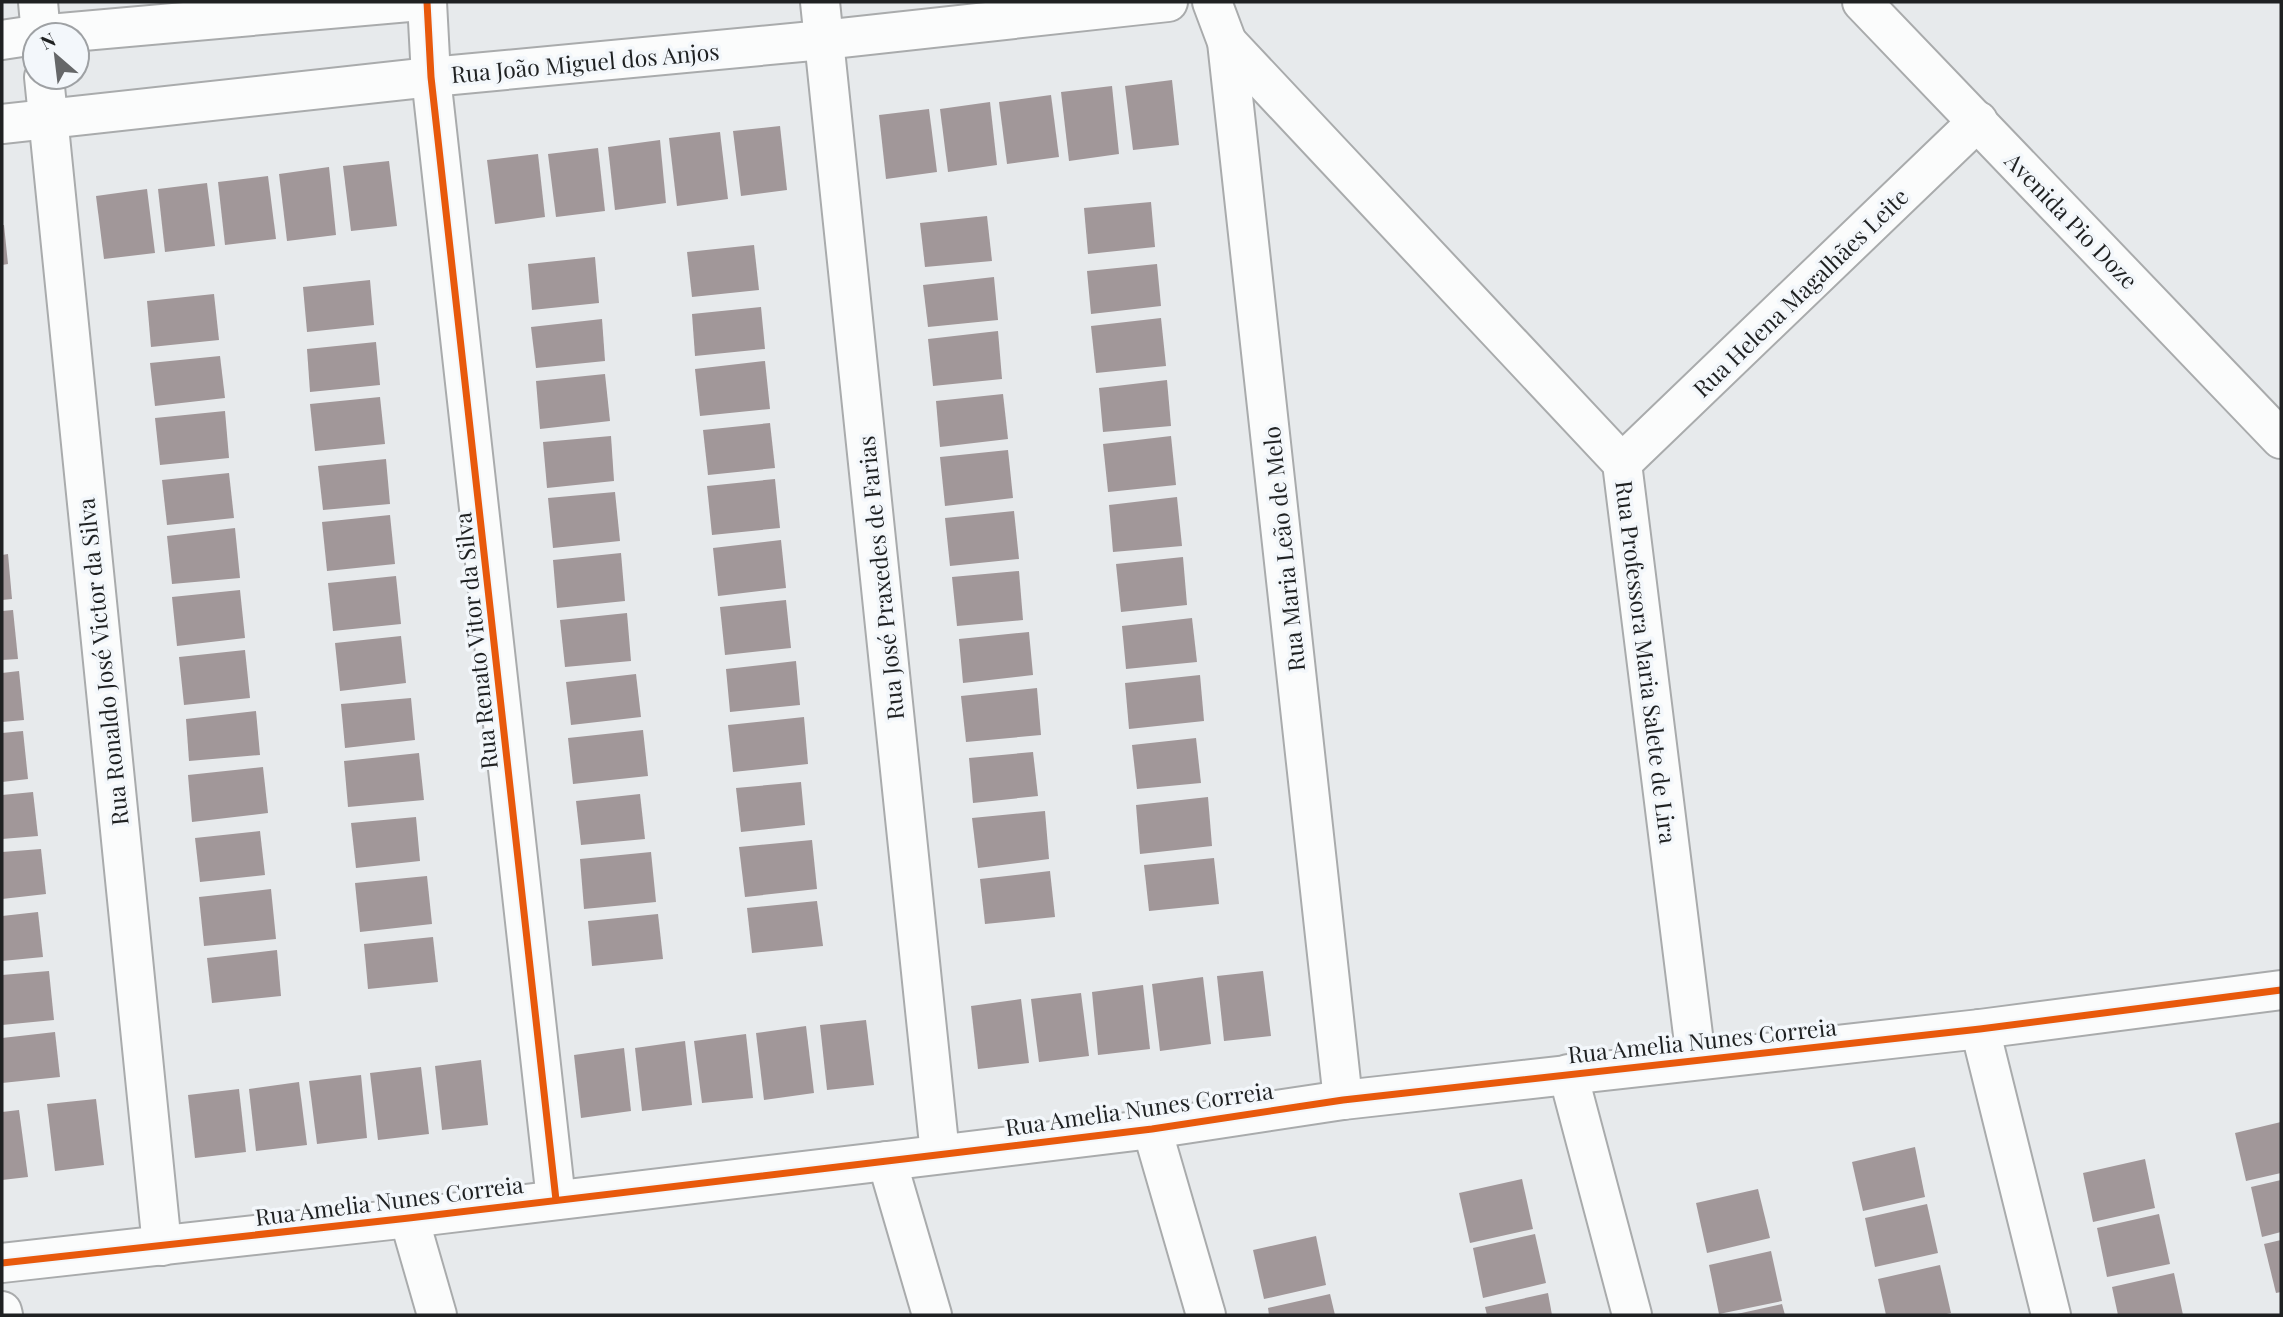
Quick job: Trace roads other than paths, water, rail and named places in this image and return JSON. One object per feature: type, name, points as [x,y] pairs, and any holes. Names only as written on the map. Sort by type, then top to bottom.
[{"type":"street","points":[[38,2],[39,21]]},
{"type":"street","points":[[91,30],[409,2]]},
{"type":"street","name":"Rua Renato Vitor da Silva","points":[[427,2],[431,76],[556,1200]]},
{"type":"street","name":"Rua José Praxedes de Farias","points":[[820,2],[940,1154]]},
{"type":"street","name":"Rua João Miguel dos Anjos","points":[[2,124],[431,76],[823,40],[1168,2]]},
{"type":"street","name":"Rua Maria Leão de Melo","points":[[1212,2],[1227,42],[1343,1100]]},
{"type":"street","name":"Avenida Pio Doze","points":[[1862,2],[2281,439]]},
{"type":"street","points":[[2,40],[21,37]]},
{"type":"street","name":"Rua Professora Maria Salete de Lira","points":[[1227,42],[1622,463],[1696,1059]]},
{"type":"street","name":"Rua Ronaldo José Victor da Silva","points":[[45,91],[162,1246]]},
{"type":"street","name":"Rua Helena Magalhães Leite","points":[[1622,463],[1978,121]]},
{"type":"street","name":"Rua Amelia Nunes Correia","points":[[2,1263],[887,1161],[1152,1129],[1343,1100],[1980,1029],[2281,990]]},
{"type":"street","points":[[1980,1029],[2051,1315]]},
{"type":"street","points":[[1568,1074],[1632,1315]]},
{"type":"street","points":[[1152,1129],[1206,1315]]},
{"type":"street","points":[[887,1161],[932,1315]]},
{"type":"street","points":[[409,1218],[437,1315]]}]
